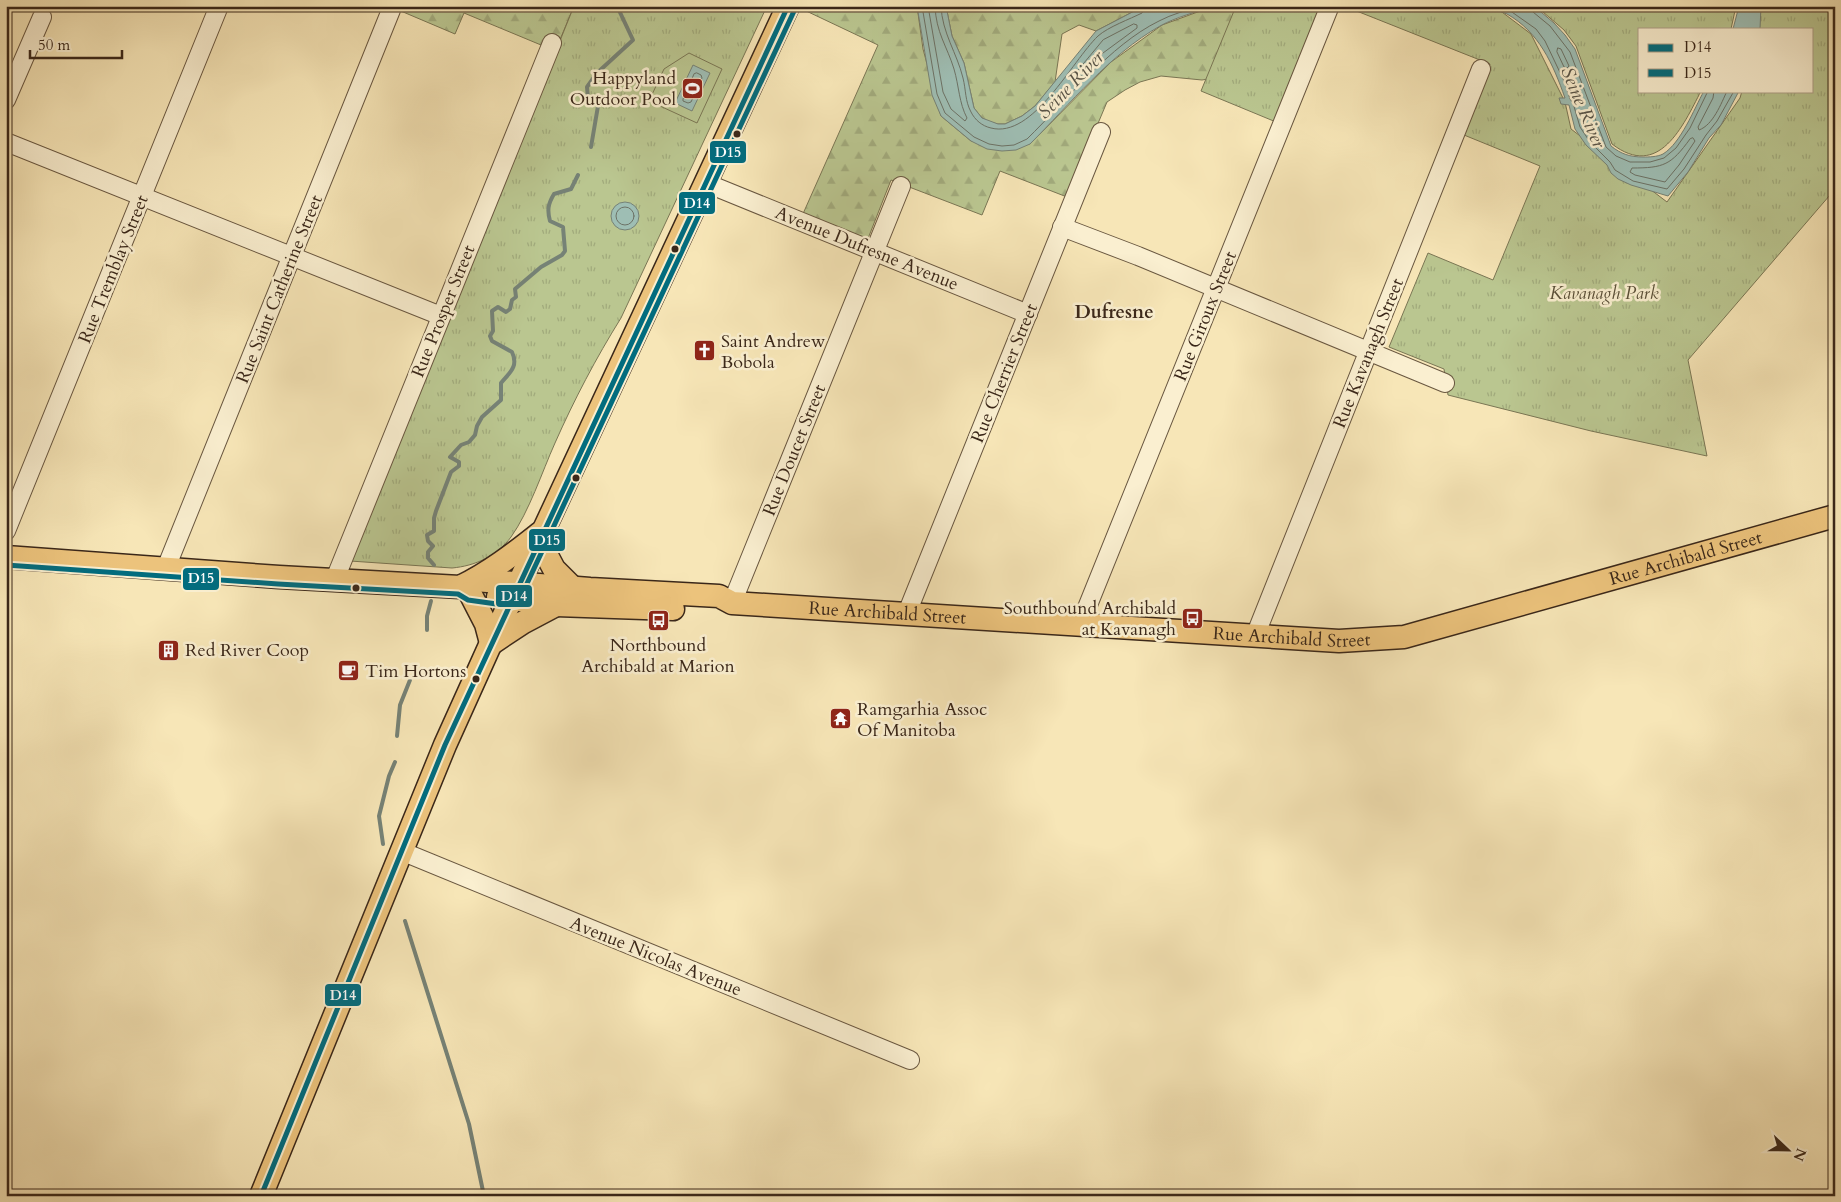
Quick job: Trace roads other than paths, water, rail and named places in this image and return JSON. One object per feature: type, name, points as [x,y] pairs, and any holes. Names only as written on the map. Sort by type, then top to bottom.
[{"type":"main road","points":[[261,1196],[446,744],[491,643],[788,6]]},
{"type":"main road","name":"Rue Archibald Street","points":[[6,557],[463,586],[515,592],[573,588],[719,596],[732,603],[1339,641],[1404,637],[1835,516]]},
{"type":"main road","points":[[491,643],[486,624],[463,586],[513,555],[544,530]]},
{"type":"main road","points":[[544,530],[545,552],[554,569],[573,588]]},
{"type":"main road","name":"Rue Archibald Street","points":[[515,592],[556,605],[717,610],[732,603]]},
{"type":"main road","points":[[491,643],[522,623],[556,605]]},
{"type":"street","name":"Rue Tremblay Street","points":[[6,531],[219,6]]},
{"type":"street","name":"Rue Giroux Street","points":[[1080,625],[1329,8]]},
{"type":"street","name":"Rue Saint Catherine Street","points":[[166,568],[391,10]]},
{"type":"street","points":[[6,100],[42,17]]},
{"type":"street","name":"Rue Prosper Street","points":[[335,579],[552,43]]},
{"type":"street","name":"Rue Kavanagh Street","points":[[1255,636],[1482,69]]},
{"type":"street","name":"Rue Cherrier Street","points":[[907,613],[1101,132]]},
{"type":"street","points":[[6,142],[441,316]]},
{"type":"street","name":"Avenue Dufresne Avenue","points":[[706,183],[1028,314]]},
{"type":"street","name":"Rue Doucet Street","points":[[732,603],[901,186]]},
{"type":"street","points":[[1062,227],[1445,382]]},
{"type":"street","name":"Avenue Nicolas Avenue","points":[[401,851],[910,1060]]},
{"type":"water","name":"Seine River","points":[[917,6],[946,6],[952,36],[964,63],[974,108],[982,118],[998,124],[1005,124],[1022,116],[1035,106],[1096,31],[1144,6],[1214,6],[1173,20],[1141,38],[1091,80],[1030,144],[1016,150],[1002,151],[987,149],[971,141],[941,116],[932,95]]},
{"type":"water","name":"Seine River","points":[[1485,6],[1534,6],[1565,35],[1575,49],[1611,146],[1626,154],[1645,157],[1663,154],[1676,142],[1703,92],[1738,92],[1721,125],[1709,138],[1688,172],[1668,196],[1631,185],[1618,179],[1611,173],[1607,165],[1586,145],[1575,129],[1569,105],[1561,104],[1559,98],[1565,98],[1544,50],[1528,30],[1507,14]]},
{"type":"water","points":[[1739,6],[1761,6],[1760,28],[1733,28]]},
{"type":"water","name":"Happyland Outdoor Pool","points":[[693,65],[710,73],[692,111],[675,103]]},
{"type":"water","points":[[625,202],[635,206],[639,216],[635,226],[625,230],[615,226],[611,216],[615,206]]},
{"type":"waterway","points":[[591,147],[598,106],[595,101],[588,98],[587,87],[597,73],[633,40],[617,6]]},
{"type":"waterway","points":[[434,565],[428,558],[428,552],[433,546],[428,541],[427,535],[434,531],[436,511],[451,472],[459,466],[459,462],[450,457],[461,445],[469,442],[475,435],[482,417],[501,400],[501,383],[514,366],[512,352],[492,341],[490,336],[493,331],[492,311],[498,307],[506,312],[510,309],[512,300],[516,297],[515,289],[541,267],[562,255],[565,251],[563,227],[550,221],[550,201],[554,194],[571,189],[578,175]]},
{"type":"waterway","points":[[427,630],[427,616],[431,601]]},
{"type":"waterway","points":[[397,736],[400,705],[410,680]]},
{"type":"waterway","points":[[383,844],[379,816],[389,776],[395,762]]},
{"type":"waterway","points":[[405,921],[469,1124],[484,1196]]},
{"type":"place","name":"Happyland Outdoor Pool","points":[[692,88]]},
{"type":"place","name":"Saint Andrew Bobola","points":[[705,351]]},
{"type":"place","name":"Southbound Archibald at Kavanagh","points":[[1192,618]]},
{"type":"place","name":"Northbound Archibald at Marion","points":[[658,620]]},
{"type":"place","name":"Red River Coop","points":[[169,650]]},
{"type":"place","name":"Tim Hortons","points":[[349,671]]},
{"type":"place","name":"Ramgarhia Assoc Of Manitoba","points":[[841,719]]},
{"type":"district","name":"Dufresne","points":[[1114,311]]},
{"type":"park label","name":"Kavanagh Park","points":[[1604,293]]}]
